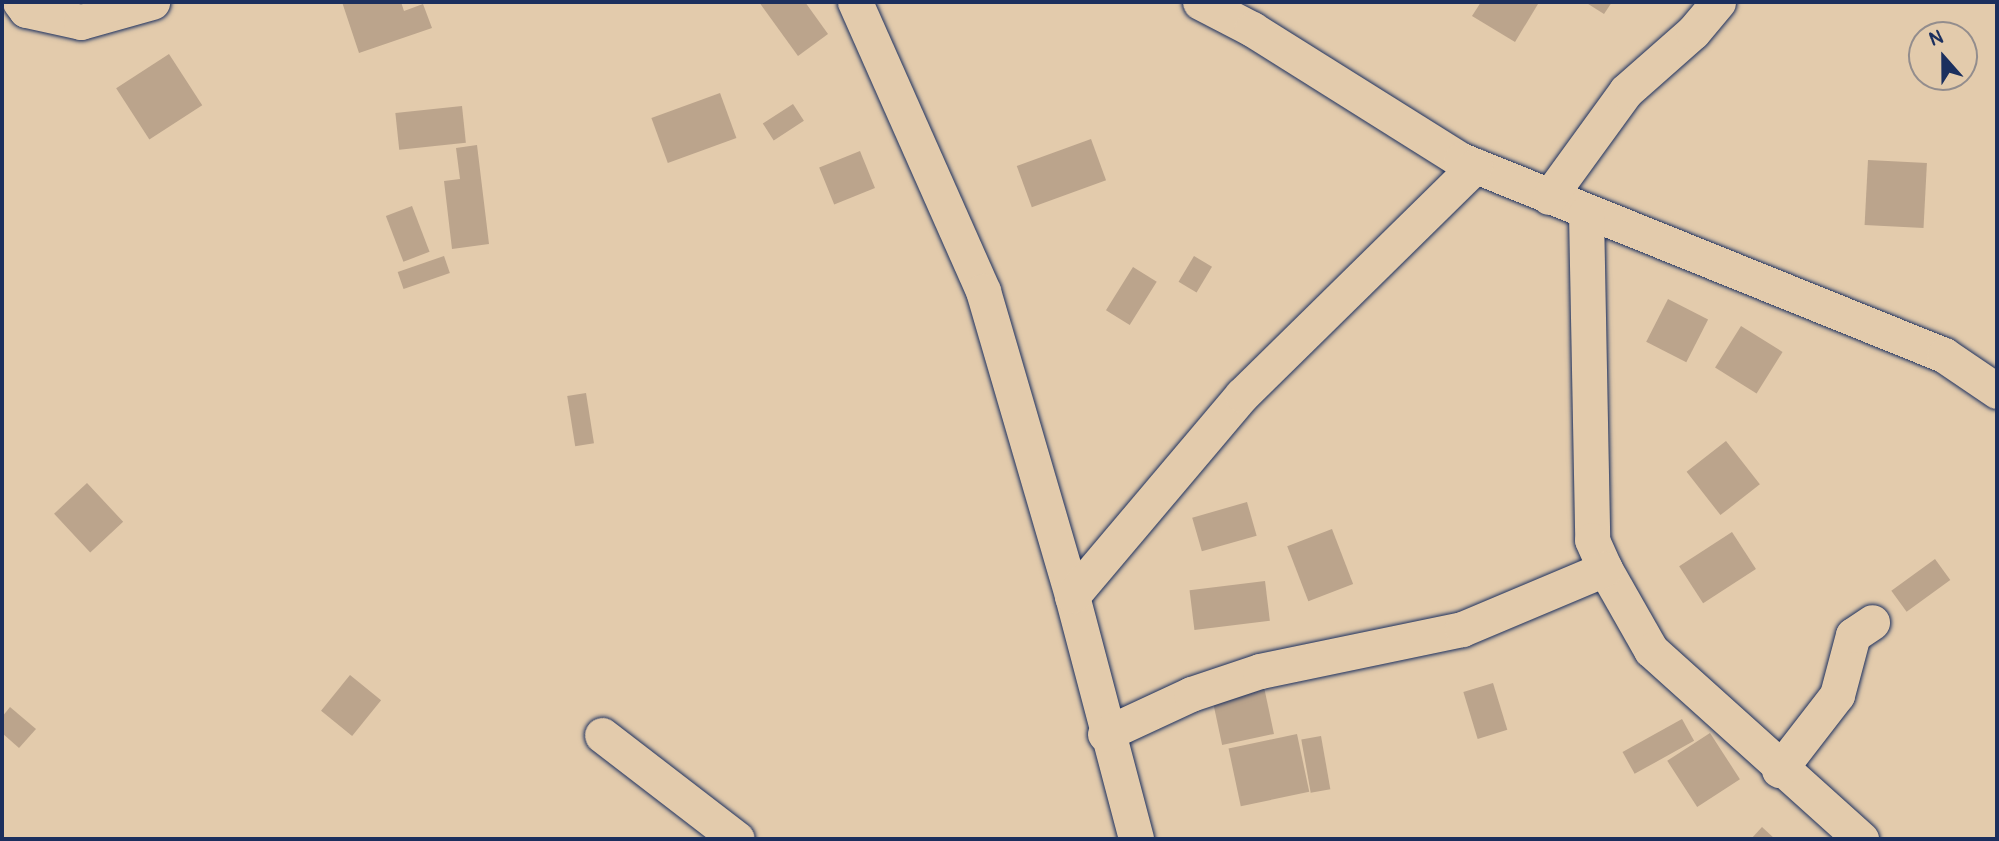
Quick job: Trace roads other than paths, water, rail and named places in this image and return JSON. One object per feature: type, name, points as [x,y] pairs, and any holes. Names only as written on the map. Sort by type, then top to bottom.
[{"type":"street","points":[[20,2],[26,10],[81,22],[152,2]]},
{"type":"street","points":[[855,2],[983,291],[1072,596],[1105,734],[1136,839]]},
{"type":"street","points":[[1200,2],[1475,166],[1586,213],[1944,355],[1997,391]]},
{"type":"street","points":[[1549,197],[1626,91],[1693,32],[1718,2]]},
{"type":"street","points":[[1072,596],[1242,395],[1475,166]]},
{"type":"street","points":[[1586,213],[1592,540],[1605,569],[1651,650],[1779,770],[1861,839]]},
{"type":"street","points":[[1105,734],[1191,694],[1260,671],[1462,629],[1605,569]]},
{"type":"street","points":[[1779,770],[1837,695],[1853,635],[1872,622]]},
{"type":"street","points":[[602,735],[737,839]]}]
